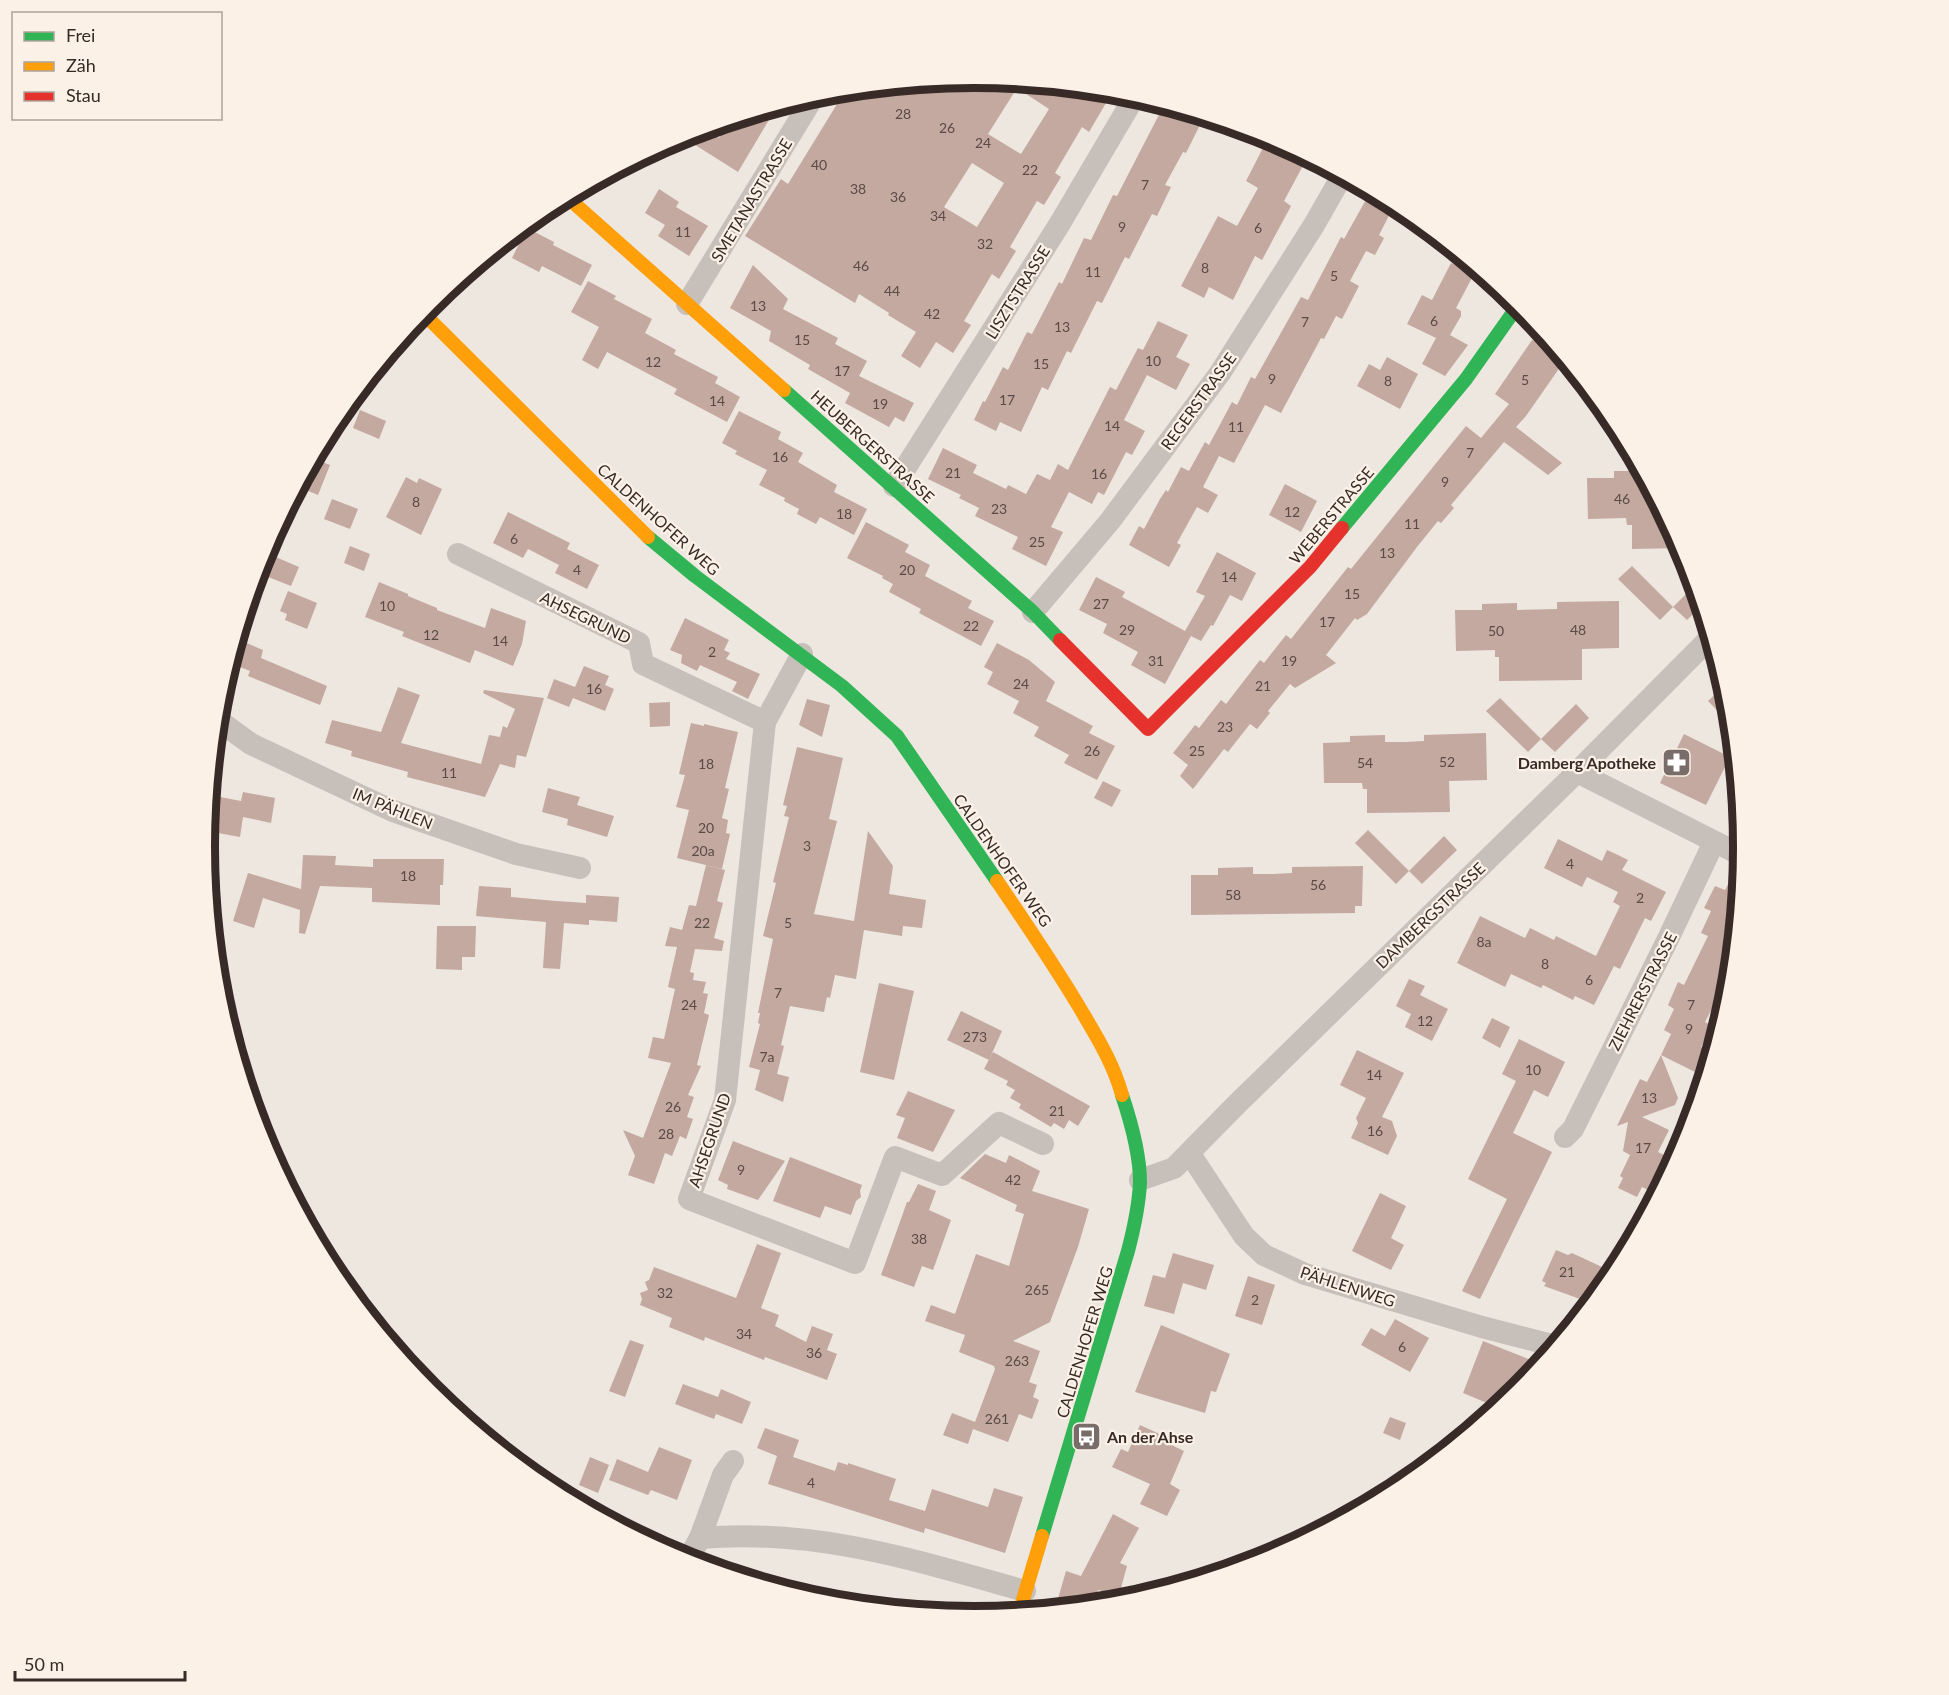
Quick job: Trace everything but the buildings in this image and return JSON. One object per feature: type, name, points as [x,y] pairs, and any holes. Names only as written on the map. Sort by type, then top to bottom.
[{"type":"main road","name":"HEUBERGERSTRASSE","points":[[574,203],[1033,612],[1148,729]]},
{"type":"main road","name":"WEBERSTRASSE","points":[[1148,729],[1310,567],[1466,379],[1513,313]]},
{"type":"main road","name":"CALDENHOFER WEG","points":[[430,320],[665,552],[721,597],[802,654],[867,705],[897,736],[1043,947],[1100,1042],[1119,1080],[1133,1130],[1140,1180],[1137,1215],[1022,1602]]},
{"type":"street","name":"LISZTSTRASSE","points":[[894,486],[1053,234],[1131,105]]},
{"type":"street","name":"SMETANASTRASSE","points":[[687,304],[807,107]]},
{"type":"street","name":"REGERSTRASSE","points":[[1033,612],[1110,521],[1220,373],[1314,225],[1339,182]]},
{"type":"street","name":"AHSEGRUND","points":[[458,554],[639,643],[643,663],[765,722]]},
{"type":"street","name":"DAMBERGSTRASSE","points":[[1140,1180],[1174,1168],[1190,1154],[1237,1104],[1705,643]]},
{"type":"street","name":"AHSEGRUND","points":[[802,654],[765,722],[725,1100],[689,1199],[855,1263],[895,1157],[942,1175],[999,1123],[1043,1144]]},
{"type":"street","name":"IM PÄHLEN","points":[[226,726],[251,744],[393,811],[516,854],[580,868]]},
{"type":"street","points":[[1576,772],[1733,851]]},
{"type":"street","name":"ZIEHRERSTRASSE","points":[[1565,1137],[1573,1129],[1714,842]]},
{"type":"street","name":"PÄHLENWEG","points":[[1190,1154],[1244,1236],[1264,1255],[1305,1274],[1482,1327],[1548,1344]]},
{"type":"street","points":[[692,1552],[700,1538],[723,1475],[733,1461]]},
{"type":"street","points":[[700,1538],[732,1535],[792,1537],[855,1546],[915,1559],[1022,1602]]},
{"type":"traffic: fast","points":[[1342,528],[1466,379],[1513,313]]},
{"type":"traffic: fast","points":[[784,390],[1033,612],[1060,640]]},
{"type":"traffic: fast","points":[[648,537],[695,576],[842,686],[897,736],[997,881]]},
{"type":"traffic: fast","points":[[1042,1536],[1128,1251],[1136,1217],[1140,1182],[1137,1149],[1122,1095]]},
{"type":"traffic: slow","points":[[574,203],[784,390]]},
{"type":"traffic: slow","points":[[430,320],[648,537]]},
{"type":"traffic: slow","points":[[997,881],[1091,1027],[1109,1060],[1122,1095]]},
{"type":"traffic: slow","points":[[1021,1605],[1042,1536]]},
{"type":"traffic: jam","points":[[1060,640],[1148,729],[1310,567],[1342,528]]},
{"type":"place","name":"Damberg Apotheke","points":[[1677,762]]},
{"type":"place","name":"An der Ahse","points":[[1086,1436]]}]
